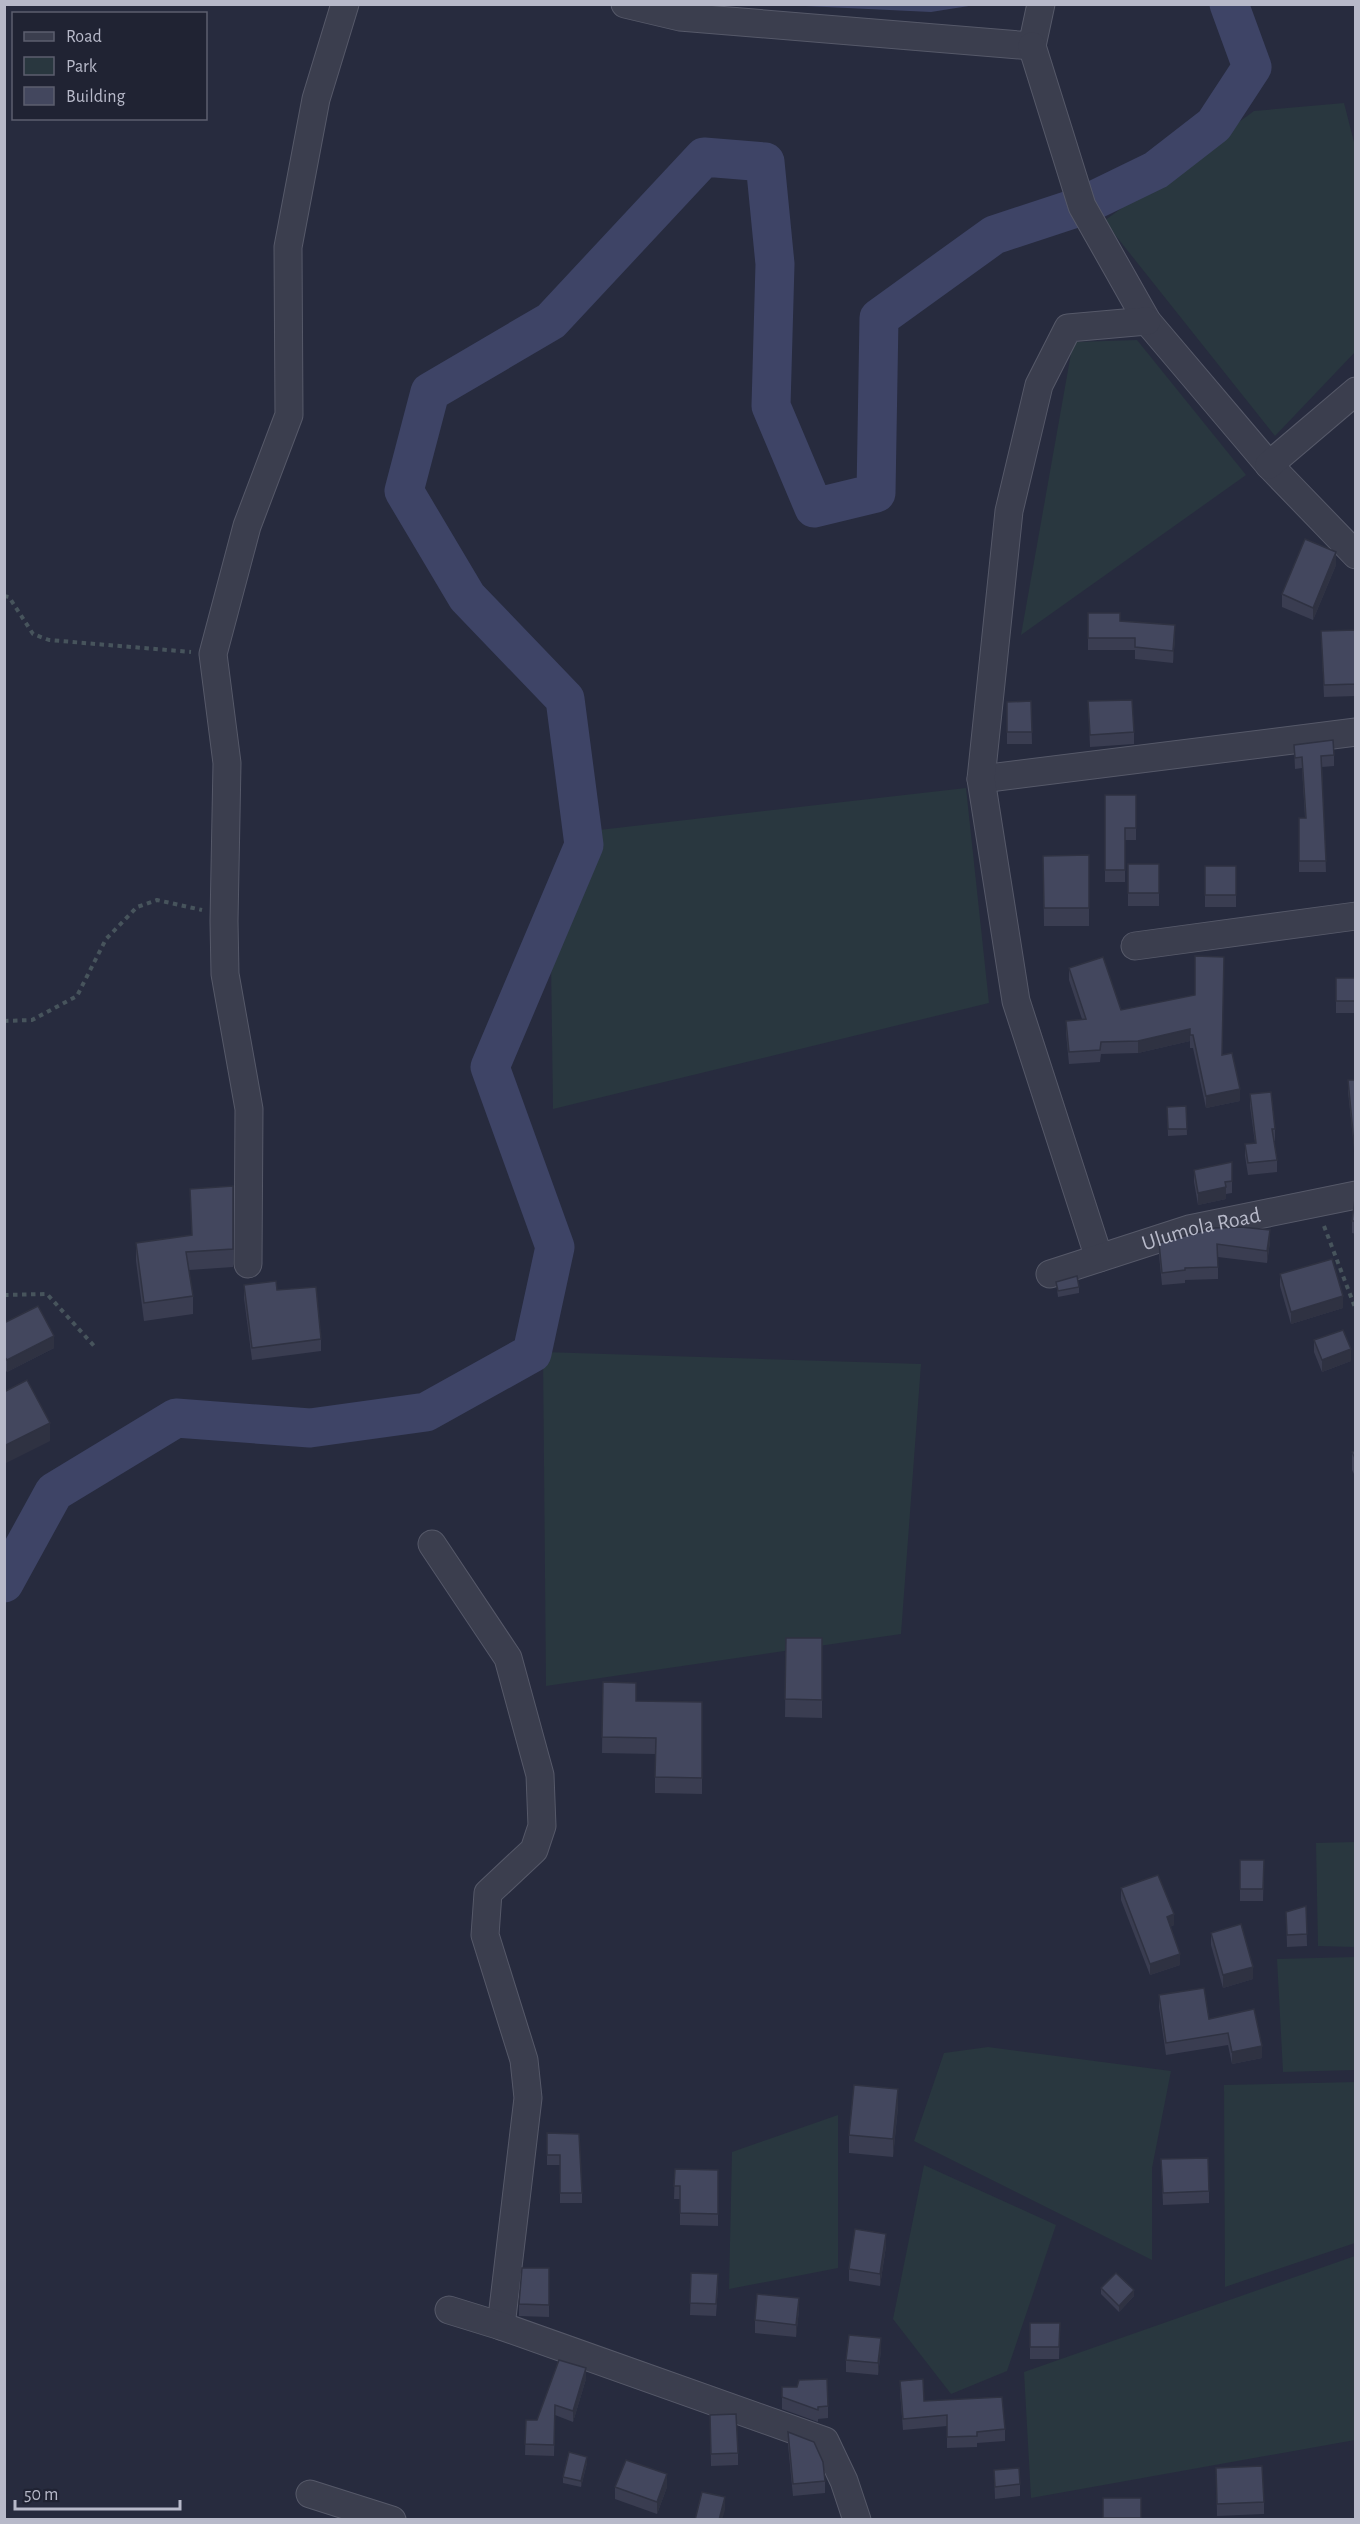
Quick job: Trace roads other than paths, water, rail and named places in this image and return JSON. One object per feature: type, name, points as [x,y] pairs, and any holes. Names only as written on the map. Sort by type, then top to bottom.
[{"type":"street","points":[[248,1264],[249,1109],[225,974],[227,763],[213,654],[247,526],[289,415],[288,247],[316,99],[345,4]]},
{"type":"street","points":[[625,4],[680,17],[1032,46]]},
{"type":"street","points":[[1041,4],[1032,46],[1082,206],[1147,321],[1269,465],[1356,555]]},
{"type":"street","points":[[1099,1258],[1016,1001],[981,779],[1009,511],[1039,385],[1068,328],[1147,321]]},
{"type":"street","points":[[1269,465],[1356,391]]},
{"type":"street","points":[[981,779],[1356,732]]},
{"type":"street","points":[[1135,946],[1356,916]]},
{"type":"street","name":"Ulumola Road","points":[[1050,1274],[1189,1229],[1356,1195]]},
{"type":"street","points":[[432,1544],[508,1658],[540,1775],[542,1826],[534,1850],[488,1893],[487,1903],[485,1935],[524,2060],[528,2098],[501,2326]]},
{"type":"street","points":[[449,2310],[501,2326],[825,2441],[844,2481],[857,2520]]},
{"type":"street","points":[[310,2494],[392,2520]]},
{"type":"water","points":[[784,5],[975,5],[931,12]]},
{"type":"waterway","points":[[4,1583],[54,1492],[176,1418],[310,1428],[426,1412],[532,1353],[555,1247],[490,1067],[584,845],[565,699],[467,597],[404,491],[430,392],[551,321],[704,157],[765,162],[775,264],[771,406],[814,508],[876,493],[879,318],[994,235],[1082,206],[1156,170],[1214,125],[1252,67],[1229,4]]}]
